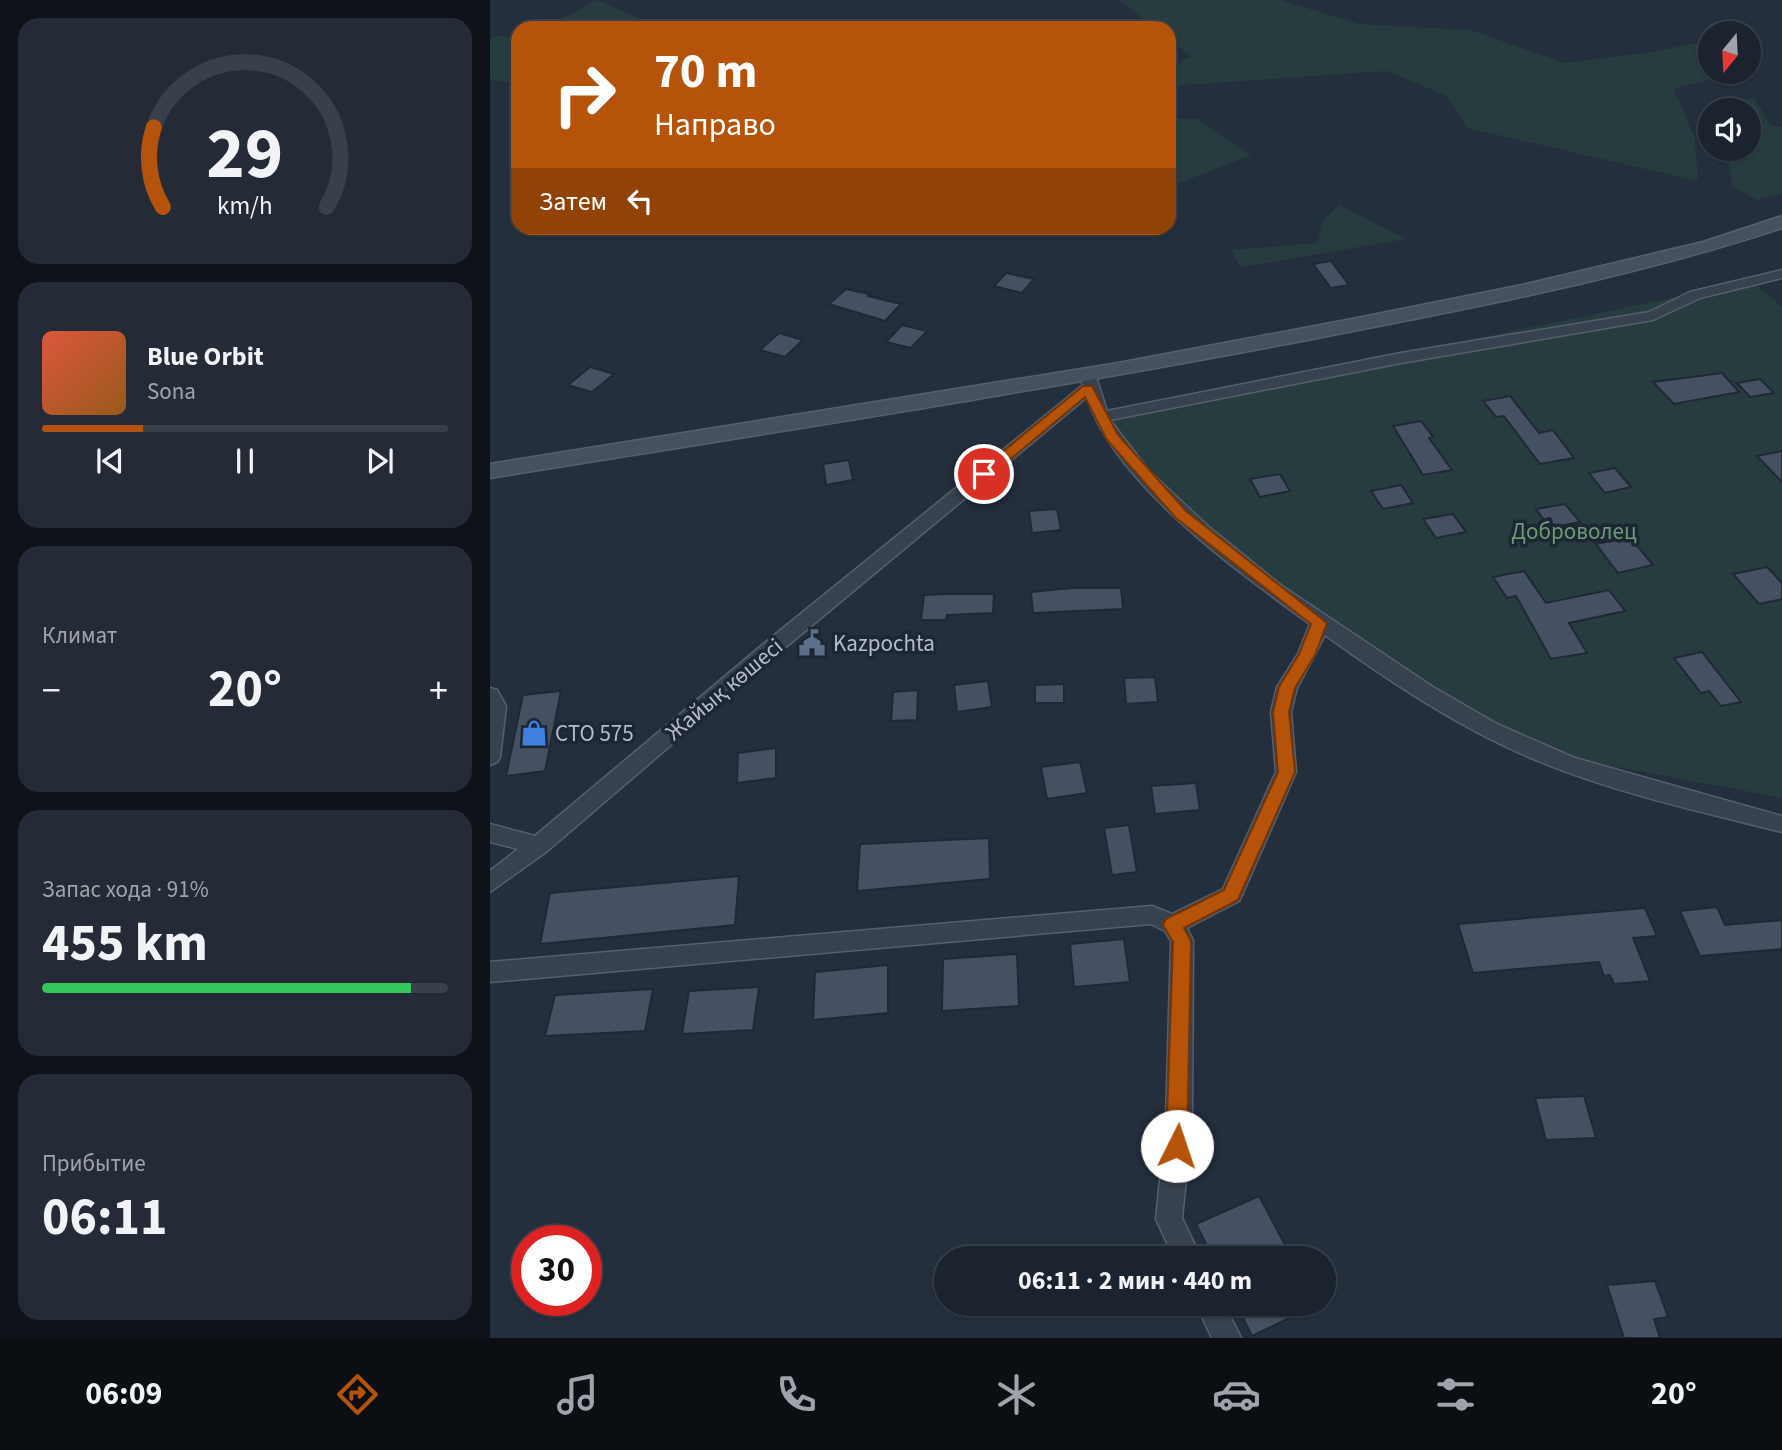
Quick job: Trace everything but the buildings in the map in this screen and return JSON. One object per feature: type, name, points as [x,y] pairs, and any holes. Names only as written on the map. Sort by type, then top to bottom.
[{"type":"main road","points":[[490,471],[1087,381],[1522,291],[1780,226]]},
{"type":"street","points":[[1102,417],[1401,358],[1653,316],[1695,295],[1782,274]]},
{"type":"street","points":[[1087,381],[1112,437],[1181,514],[1279,594],[1446,704],[1537,752],[1690,801],[1782,824]]},
{"type":"street","name":"Жайық көшесі","points":[[490,883],[538,846],[1087,381]]},
{"type":"street","points":[[1173,925],[1231,895],[1286,772],[1281,712],[1287,687],[1307,655],[1320,623]]},
{"type":"street","points":[[490,695],[496,706],[490,757]]},
{"type":"street","points":[[490,833],[538,846]]},
{"type":"street","points":[[490,972],[1152,915],[1173,925],[1182,941],[1179,1121],[1170,1219],[1182,1246]]},
{"type":"street","points":[[1216,1316],[1227,1338]]},
{"type":"green space","points":[[597,0],[646,21],[558,21]]},
{"type":"green space","points":[[1119,0],[1281,0],[1359,24],[1470,30],[1565,63],[1653,52],[1698,43],[1698,83],[1674,89],[1695,139],[1698,181],[1467,128],[1447,96],[1387,71],[1176,86],[1176,66],[1191,56],[1176,44],[1176,21],[1146,21]]},
{"type":"green space","points":[[497,35],[511,38],[511,84],[490,79],[490,39]]},
{"type":"green space","points":[[1761,109],[1770,125],[1782,127],[1782,194],[1757,200],[1732,186],[1729,161],[1761,161]]},
{"type":"green space","points":[[1176,119],[1197,119],[1251,155],[1176,184]]},
{"type":"green space","points":[[1339,205],[1406,239],[1241,267],[1231,250],[1318,243],[1323,220]]},
{"type":"green space","name":"Доброволец","points":[[1752,281],[1782,307],[1782,798],[1537,752],[1280,594],[1148,477],[1102,417]]},
{"type":"place","name":"Kazpochta","points":[[812,643]]},
{"type":"place","name":"СТО 575","points":[[534,733]]},
{"type":"route","points":[[984,474],[1087,389],[1112,437],[1181,514],[1279,594],[1320,623],[1307,655],[1287,687],[1281,712],[1286,772],[1231,895],[1173,925],[1182,941],[1177,1146]]}]
